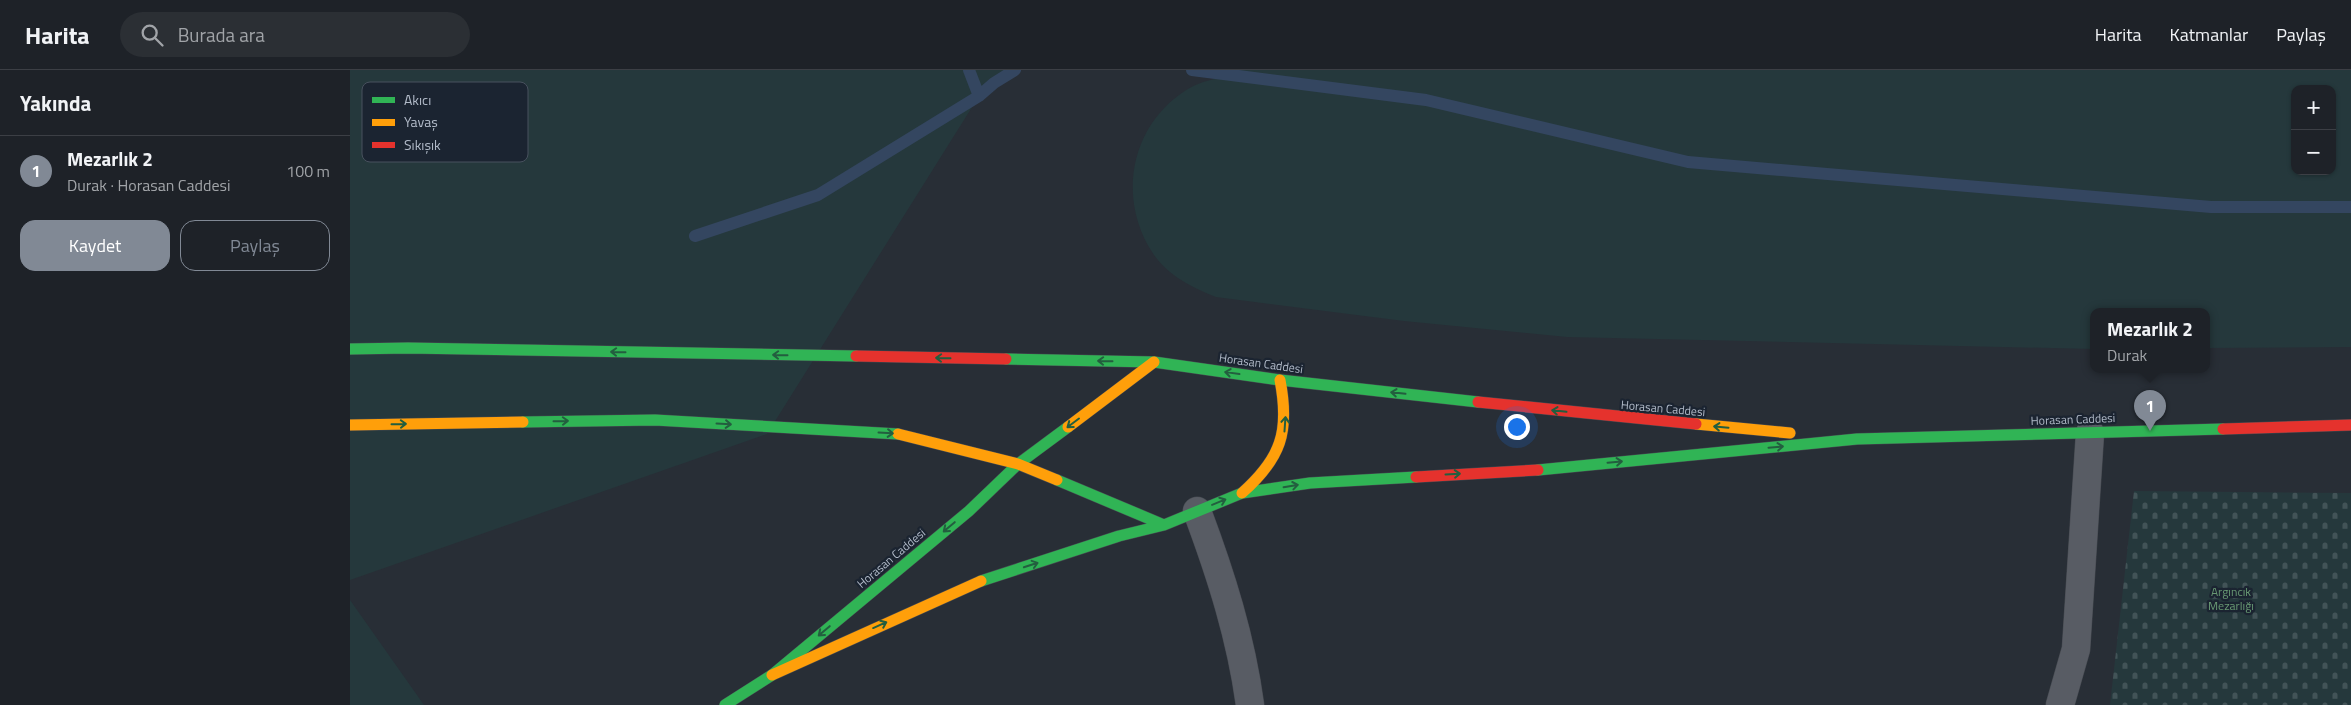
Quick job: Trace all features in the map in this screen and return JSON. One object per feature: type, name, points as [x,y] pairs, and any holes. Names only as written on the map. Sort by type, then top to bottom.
[{"type":"street","points":[[350,349],[418,348],[1154,362]]},
{"type":"street","name":"Horasan Caddesi","points":[[725,705],[772,674],[969,511],[1018,464],[1154,362],[1280,380],[1594,415],[1857,439]]},
{"type":"street","points":[[1242,493],[1262,477],[1267,470],[1276,456],[1285,431],[1286,405],[1280,380]]},
{"type":"street","points":[[350,425],[665,420],[898,434],[1018,464],[1164,525]]},
{"type":"street","name":"Horasan Caddesi","points":[[772,674],[970,585],[1119,536],[1164,525],[1242,493],[1310,483],[1535,470],[1857,439],[2351,425]]},
{"type":"street","points":[[2060,705],[2076,649],[2090,433]]},
{"type":"street","points":[[1197,512],[1216,560],[1231,610],[1246,672],[1250,705]]},
{"type":"green space","points":[[350,70],[1015,70],[994,83],[979,96],[767,434],[350,580]]},
{"type":"green space","points":[[1192,70],[2351,70],[2351,347],[2210,348],[2210,308],[2090,308],[2090,349],[1567,337],[1404,321],[1216,297],[1199,290],[1174,275],[1160,262],[1142,234],[1135,211],[1133,188],[1135,165],[1142,142],[1153,122],[1168,104],[1193,86],[1231,75]]},
{"type":"green space","name":"Argıncık Mezarlığı","points":[[2134,491],[2351,493],[2351,705],[2110,705]]},
{"type":"green space","points":[[350,600],[424,705],[350,705]]},
{"type":"waterway","points":[[969,70],[979,96]]},
{"type":"waterway","points":[[695,236],[818,195],[979,96],[994,83],[1015,70]]},
{"type":"waterway","points":[[1192,70],[1426,100],[1688,162],[2211,207],[2351,207]]},
{"type":"traffic: fast","points":[[350,349],[408,348],[856,356]]},
{"type":"traffic: fast","points":[[1006,359],[1154,362],[1280,380],[1478,402]]},
{"type":"traffic: fast","points":[[523,422],[655,420],[898,434]]},
{"type":"traffic: fast","points":[[725,705],[772,675],[969,511],[1018,464],[1068,427]]},
{"type":"traffic: fast","points":[[1538,470],[1857,439],[2223,429]]},
{"type":"traffic: fast","points":[[981,581],[1119,536],[1164,525],[1242,493],[1310,483],[1416,477]]},
{"type":"traffic: fast","points":[[1057,480],[1164,525]]},
{"type":"traffic: slow","points":[[1068,427],[1154,362]]},
{"type":"traffic: slow","points":[[1242,493],[1266,468],[1274,456],[1279,443],[1284,415],[1280,380]]},
{"type":"traffic: slow","points":[[350,425],[523,422]]},
{"type":"traffic: slow","points":[[1696,424],[1790,433]]},
{"type":"traffic: slow","points":[[898,434],[1018,464],[1057,480]]},
{"type":"traffic: slow","points":[[772,675],[981,581]]},
{"type":"traffic: jam","points":[[856,356],[1006,359]]},
{"type":"traffic: jam","points":[[1478,402],[1696,424]]},
{"type":"traffic: jam","points":[[2223,429],[2351,425]]},
{"type":"traffic: jam","points":[[1416,477],[1538,470]]},
{"type":"place","name":"Mezarlık 2","points":[[2150,431]]}]
